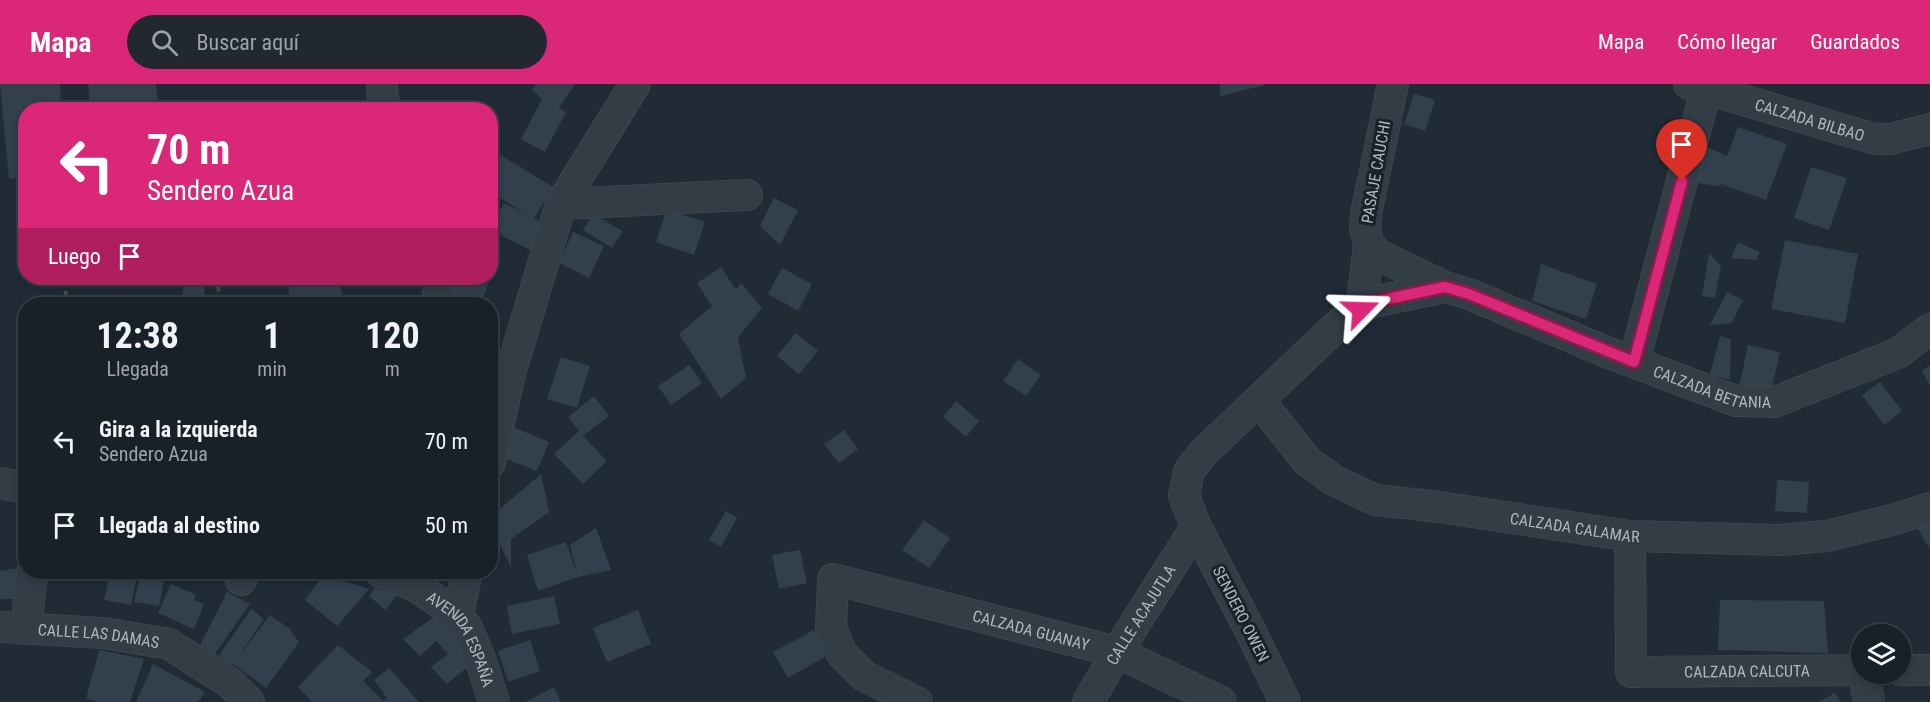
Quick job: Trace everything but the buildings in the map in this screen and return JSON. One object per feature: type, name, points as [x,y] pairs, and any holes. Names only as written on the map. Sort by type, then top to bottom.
[{"type":"street","points":[[382,84],[383,102]]},
{"type":"street","points":[[498,427],[510,374],[561,204],[635,84]]},
{"type":"street","name":"PASAJE CAUCHI","points":[[1393,84],[1366,214],[1365,229],[1369,243],[1377,254],[1445,287]]},
{"type":"street","points":[[1634,362],[1697,87]]},
{"type":"street","name":"CALZADA BILBAO","points":[[1697,87],[1875,139],[1890,139],[1930,129]]},
{"type":"street","points":[[561,204],[747,195]]},
{"type":"street","points":[[1361,310],[1369,243]]},
{"type":"street","name":"CALZADA BETANIA","points":[[1196,527],[1184,496],[1189,471],[1203,453],[1341,322],[1373,302],[1445,287],[1469,294],[1634,362],[1736,400],[1775,402],[1898,354],[1930,329]]},
{"type":"street","name":"CALZADA CALAMAR","points":[[1259,400],[1307,461],[1335,481],[1376,500],[1630,536],[1780,540],[1827,536],[1930,508]]},
{"type":"street","points":[[0,483],[18,486]]},
{"type":"street","name":"CALLE ACAJUTLA","points":[[1088,702],[1196,527]]},
{"type":"street","name":"SENDERO OWEN","points":[[1196,527],[1250,628],[1285,702]]},
{"type":"street","name":"CALZADA CALCUTA","points":[[1630,536],[1631,672],[1851,672]]},
{"type":"street","points":[[13,628],[30,579]]},
{"type":"street","name":"AVENIDA ESPAÑA","points":[[417,579],[458,615],[467,628],[482,661],[494,702]]},
{"type":"street","points":[[458,615],[466,579]]},
{"type":"street","name":"CALZADA GUANAY","points":[[917,702],[864,676],[842,654],[831,628],[833,579],[1117,652],[1221,702]]},
{"type":"street","name":"CALLE LAS DAMAS","points":[[13,628],[103,633],[168,644],[230,683],[249,702]]},
{"type":"street","points":[[1911,670],[1930,670]]},
{"type":"street","points":[[1865,684],[1869,702]]},
{"type":"route","points":[[1361,310],[1373,302],[1445,287],[1469,294],[1634,362],[1682,181]]}]
